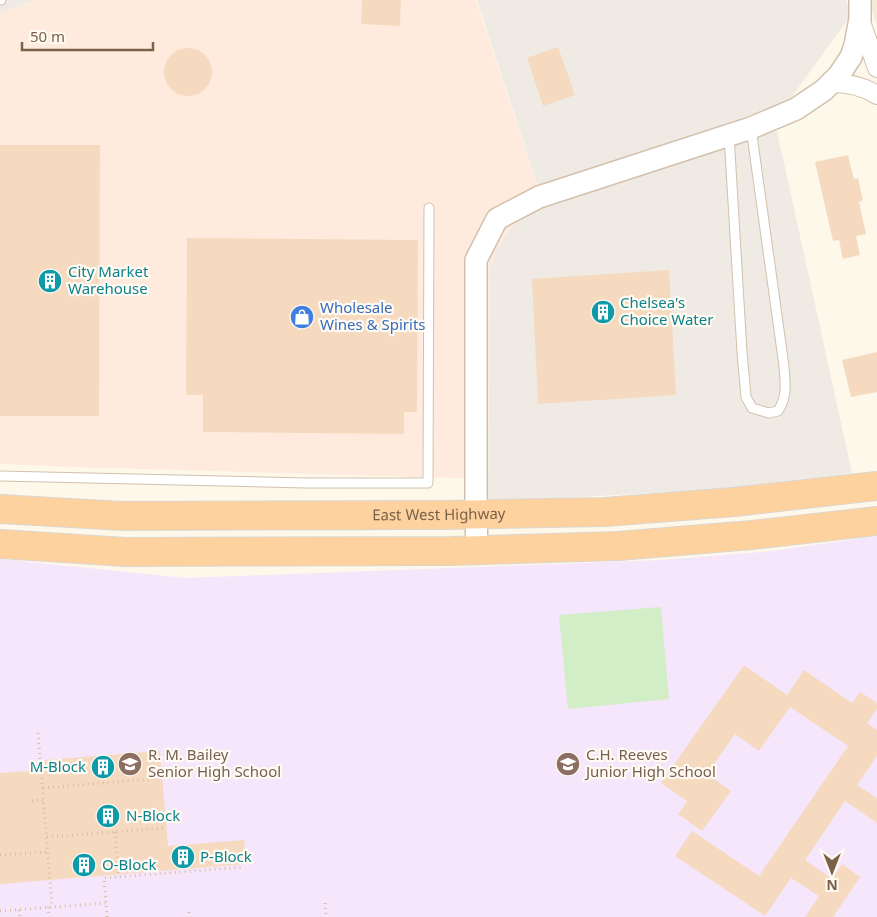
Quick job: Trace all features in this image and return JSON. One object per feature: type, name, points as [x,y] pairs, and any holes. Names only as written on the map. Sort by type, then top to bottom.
[{"type":"highway","name":"East West Highway","points":[[0,508],[123,516],[476,515],[605,512],[734,502],[877,486]]},
{"type":"highway","points":[[0,544],[126,552],[477,550],[618,546],[877,522]]},
{"type":"street","points":[[860,10],[877,68]]},
{"type":"street","points":[[477,550],[476,260],[497,219],[539,197],[751,128],[796,109],[820,94],[839,75],[854,45],[860,10]]},
{"type":"street","points":[[832,82],[859,86],[877,94]]},
{"type":"lane","points":[[729,135],[746,397],[752,408],[769,413],[778,411],[784,402],[785,388],[751,128]]},
{"type":"lane","points":[[0,476],[428,483],[429,208]]},
{"type":"path","points":[[38,733],[48,852],[49,917]]},
{"type":"path","points":[[43,788],[160,778]]},
{"type":"path","points":[[32,801],[44,800]]},
{"type":"path","points":[[47,837],[163,828]]},
{"type":"path","points":[[115,832],[119,877]]},
{"type":"path","points":[[0,855],[48,852]]},
{"type":"path","points":[[107,917],[104,878],[244,867]]},
{"type":"path","points":[[0,911],[106,903]]},
{"type":"path","points":[[325,903],[326,917]]},
{"type":"path","points":[[19,910],[20,917]]},
{"type":"path","points":[[189,912],[190,917]]},
{"type":"shaded area","points":[[0,0],[37,0],[0,13]]},
{"type":"shaded area","points":[[38,0],[476,0],[544,207],[521,220],[507,233],[496,251],[490,270],[488,479],[0,464],[0,13]]},
{"type":"shaded area","points":[[477,0],[846,0],[851,15],[788,102],[538,187]]},
{"type":"shaded area","points":[[869,0],[877,0],[877,26]]},
{"type":"shaded area","name":"Chelsea's Choice Water","points":[[777,131],[852,473],[724,489],[488,502],[490,270],[496,251],[507,233],[521,220],[545,207]]},
{"type":"shaded area","name":"C.H. Reeves Junior High School","points":[[877,536],[877,917],[0,917],[0,559],[186,578],[662,560],[772,551]]},
{"type":"green space","points":[[661,607],[669,699],[568,709],[559,615]]},
{"type":"building","points":[[362,0],[401,0],[400,26],[361,24]]},
{"type":"building","points":[[558,47],[575,95],[543,106],[527,58]]},
{"type":"building","points":[[183,48],[193,48],[205,55],[212,67],[212,77],[205,89],[193,96],[183,96],[175,92],[168,85],[164,77],[164,67],[168,59],[175,52]]},
{"type":"building","name":"City Market Warehouse","points":[[0,145],[100,145],[99,416],[0,416]]},
{"type":"building","points":[[848,155],[854,179],[858,178],[863,200],[859,202],[866,234],[856,236],[860,255],[843,259],[839,240],[833,241],[815,162]]},
{"type":"building","name":"Wholesale Wines & Spirits","points":[[187,238],[418,240],[417,412],[404,412],[404,434],[203,432],[203,395],[186,395]]},
{"type":"building","name":"Chelsea's Choice Water","points":[[669,270],[676,395],[538,404],[532,279]]},
{"type":"building","points":[[877,352],[877,392],[851,397],[842,360]]},
{"type":"building","points":[[744,665],[787,695],[804,670],[852,703],[860,692],[877,703],[877,709],[867,723],[877,730],[877,756],[857,785],[877,798],[877,823],[845,801],[805,860],[832,879],[842,864],[860,877],[833,917],[805,917],[819,896],[791,878],[765,916],[675,856],[692,831],[759,876],[848,746],[790,707],[759,751],[735,734],[707,774],[731,791],[702,831],[678,814],[687,801],[661,783]]},
{"type":"building","points":[[160,751],[168,846],[244,840],[246,864],[0,884],[0,773],[45,770],[45,760]]},
{"type":"place","name":"City Market Warehouse","points":[[50,281]]},
{"type":"place","name":"Chelsea's Choice Water","points":[[603,312]]},
{"type":"place","name":"Wholesale Wines & Spirits","points":[[302,317]]},
{"type":"place","name":"R. M. Bailey Senior High School","points":[[130,764]]},
{"type":"place","name":"C.H. Reeves Junior High School","points":[[568,764]]},
{"type":"place","name":"M-Block","points":[[103,767]]},
{"type":"place","name":"N-Block","points":[[108,816]]},
{"type":"place","name":"P-Block","points":[[183,857]]},
{"type":"place","name":"O-Block","points":[[84,865]]}]
